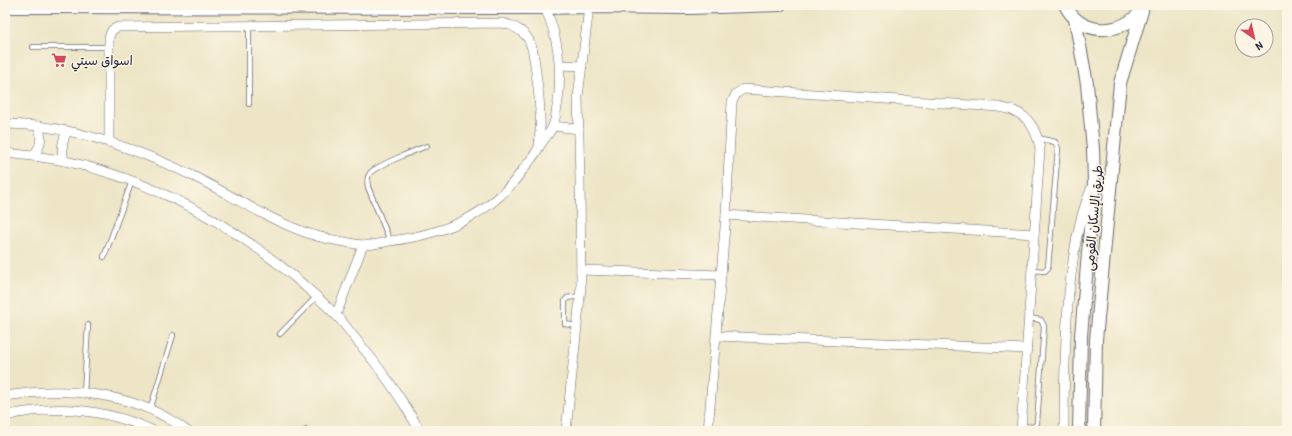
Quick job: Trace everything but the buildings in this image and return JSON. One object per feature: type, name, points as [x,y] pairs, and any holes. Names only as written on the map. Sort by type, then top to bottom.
[{"type":"main road","points":[[5,7],[345,6],[545,8],[589,6],[780,5]]},
{"type":"main road","points":[[1066,10],[1085,25],[1095,29],[1105,30],[1126,25],[1135,19],[1144,8]]},
{"type":"main road","name":"طريق الإسكان القومى","points":[[1094,431],[1096,340],[1120,83],[1144,8]]},
{"type":"main road","name":"طريق الإسكان القومى","points":[[1066,10],[1082,51],[1088,90],[1093,149],[1094,182],[1081,336],[1079,431]]},
{"type":"street","points":[[566,431],[580,296],[581,270],[578,97],[589,6]]},
{"type":"street","points":[[5,124],[38,126],[67,131],[108,142],[151,157],[194,177],[277,221],[322,238],[363,245],[414,238],[459,224],[494,202],[518,177],[553,126],[558,96],[560,65],[556,35],[545,8]]},
{"type":"street","points":[[108,142],[110,33],[118,27],[491,22],[513,25],[523,32],[531,41],[534,52],[540,108],[539,147]]},
{"type":"street","points":[[560,65],[582,66]]},
{"type":"street","points":[[708,431],[722,275],[732,102],[736,94],[744,89],[998,107],[1014,110],[1027,120],[1034,128],[1040,149],[1021,429]]},
{"type":"street","points":[[33,156],[38,151],[41,139],[38,126]]},
{"type":"street","points":[[553,126],[579,130]]},
{"type":"street","points":[[64,161],[62,146],[63,138],[67,131]]},
{"type":"street","points":[[5,153],[64,161],[97,169],[132,181],[190,206],[247,241],[274,260],[336,315],[366,350],[388,380],[420,431]]},
{"type":"street","points":[[1064,431],[1066,335],[1073,256],[1081,215],[1094,182]]},
{"type":"street","points":[[726,215],[1034,234]]},
{"type":"street","points":[[336,315],[363,245]]},
{"type":"street","points":[[581,270],[722,275]]},
{"type":"street","points":[[717,336],[1027,349]]},
{"type":"street","points":[[5,396],[47,392],[99,395],[125,400],[150,410],[165,417],[187,431]]},
{"type":"street","points":[[5,416],[20,412],[45,409],[70,409],[120,417],[154,431]]},
{"type":"lane","points":[[249,25],[249,104]]},
{"type":"lane","points":[[34,47],[109,47]]},
{"type":"lane","points":[[1032,270],[1045,271],[1048,268],[1058,148],[1055,142],[1038,138]]},
{"type":"lane","points":[[390,241],[368,187],[367,178],[377,168],[427,146]]},
{"type":"lane","points":[[104,257],[132,181]]},
{"type":"lane","points":[[577,326],[565,324],[565,301],[567,298],[580,296]]},
{"type":"lane","points":[[280,334],[316,297]]},
{"type":"lane","points":[[1021,429],[1037,425],[1044,323],[1038,319],[1029,318]]},
{"type":"lane","points":[[84,393],[88,325]]},
{"type":"lane","points":[[150,410],[173,335]]},
{"type":"place","name":"اسواق سيتي","points":[[59,60]]}]
